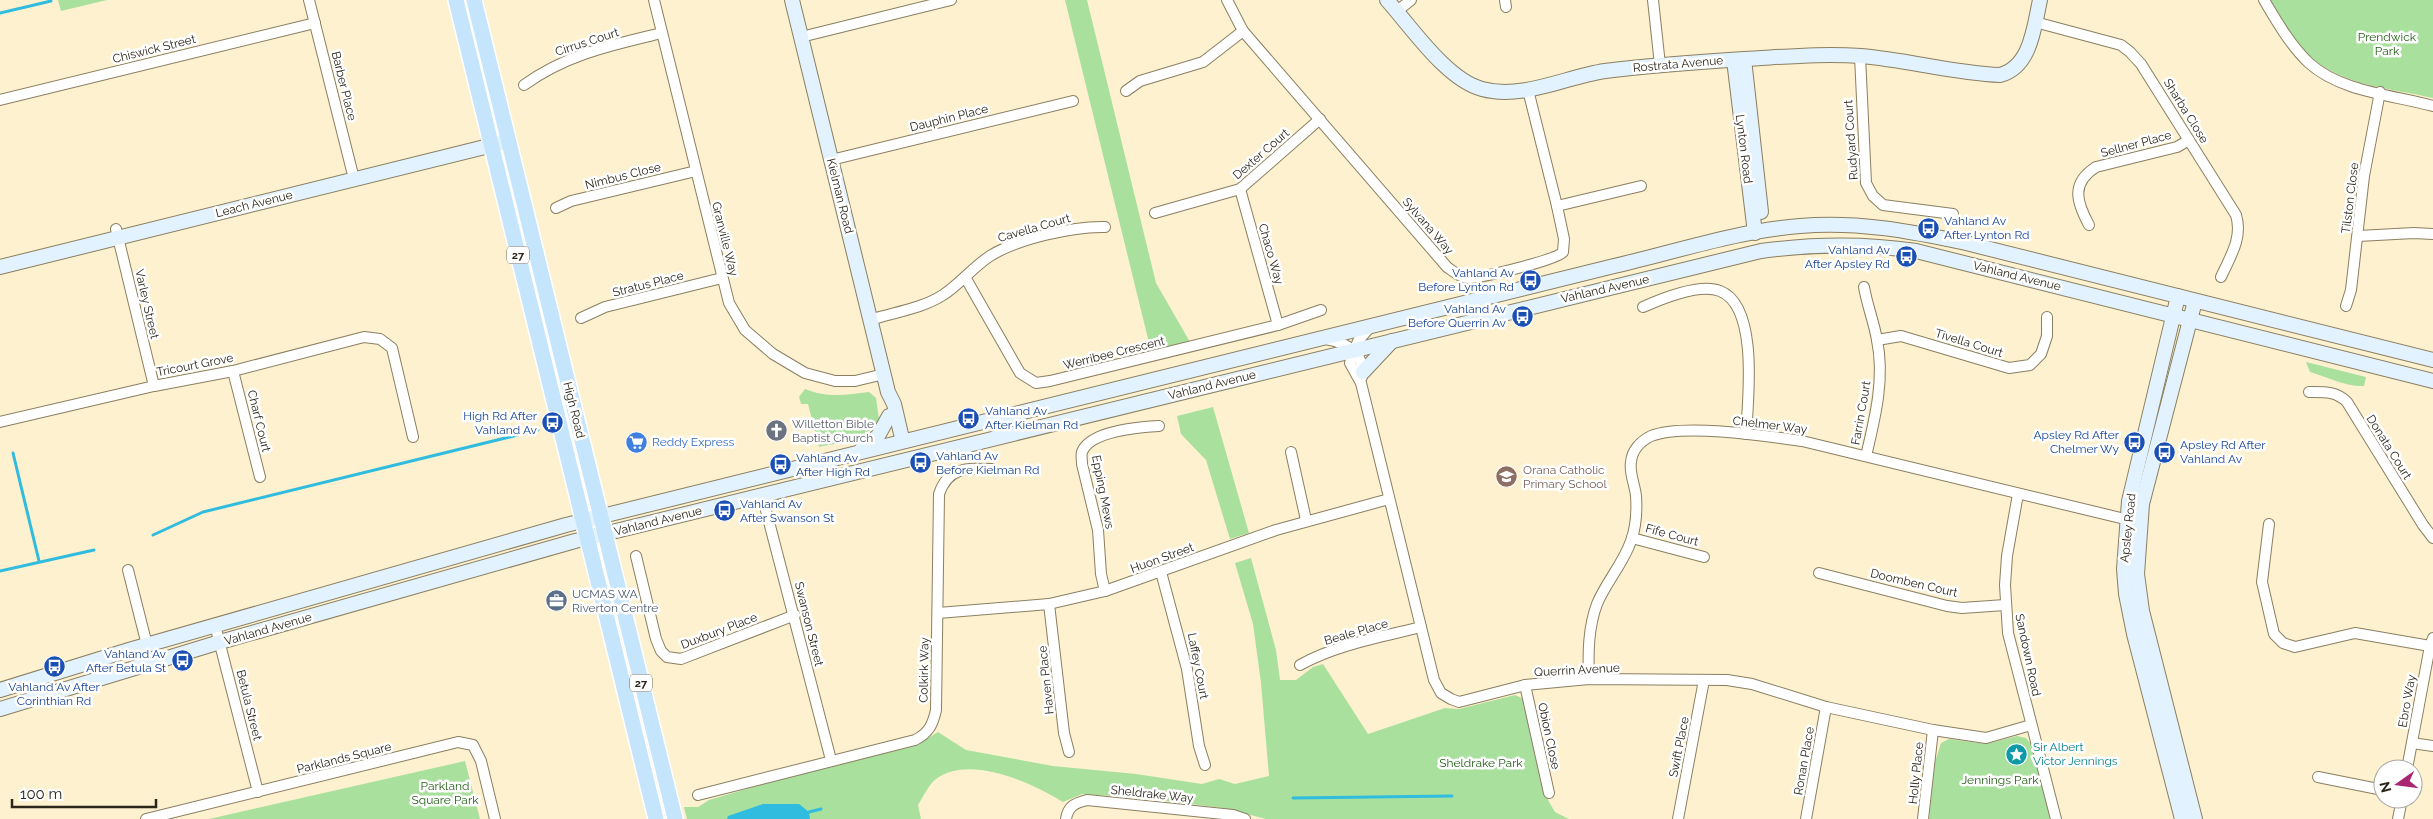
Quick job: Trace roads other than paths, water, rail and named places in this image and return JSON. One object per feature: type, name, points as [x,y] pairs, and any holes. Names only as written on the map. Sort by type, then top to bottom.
[{"type":"main road","name":"High Road","points":[[456,0],[656,819]]},
{"type":"main road","name":"High Road","points":[[474,0],[675,819]]},
{"type":"main road","name":"Kielman Road","points":[[792,0],[884,374],[888,392],[889,416],[902,438]]},
{"type":"main road","name":"Rostrata Avenue","points":[[1387,0],[1448,70],[1460,80],[1485,90],[1503,92],[1528,90],[1600,72],[1660,65],[1802,56],[1860,56],[1980,73],[2007,73],[2015,69],[2022,61],[2035,22]]},
{"type":"main road","points":[[2035,22],[2040,0]]},
{"type":"main road","name":"Lynton Road","points":[[1739,59],[1759,233]]},
{"type":"main road","name":"Leach Avenue","points":[[0,267],[118,233],[508,137]]},
{"type":"main road","name":"Vahland Avenue","points":[[0,690],[215,625],[583,520],[855,453],[902,438],[1759,233],[1820,225],[1894,229],[1966,243],[2433,360]]},
{"type":"main road","name":"Leach Avenue","points":[[0,257],[118,233]]},
{"type":"main road","points":[[1729,259],[1759,233],[1774,241],[1822,239],[1831,244]]},
{"type":"main road","name":"Vahland Avenue","points":[[0,709],[220,642],[587,538],[1761,251],[1831,244],[1878,246],[1916,251],[2433,381]]},
{"type":"main road","name":"Apsley Road","points":[[2178,296],[2124,569],[2129,614],[2182,819]]},
{"type":"main road","name":"Apsley Road","points":[[2195,301],[2133,521],[2142,611],[2195,819]]},
{"type":"main road","points":[[1362,378],[1393,340]]},
{"type":"main road","name":"Kielman Road","points":[[888,392],[894,404],[902,438]]},
{"type":"main road","points":[[855,453],[878,436],[889,416]]},
{"type":"main road","points":[[877,468],[894,452],[902,438],[912,449],[933,446],[948,450]]},
{"type":"main road","points":[[68,669],[73,687]]},
{"type":"street","name":"Barber Place","points":[[309,0],[353,175]]},
{"type":"street","name":"Granville Way","points":[[654,0],[728,303],[744,330],[773,354],[806,373],[835,381],[855,381],[884,374]]},
{"type":"street","points":[[801,37],[951,0]]},
{"type":"street","name":"Sylvana Way","points":[[1227,0],[1243,31],[1447,267],[1463,276],[1477,276],[1560,256],[1564,246],[1557,206],[1528,90]]},
{"type":"street","points":[[1397,12],[1411,0]]},
{"type":"street","points":[[1652,0],[1660,65]]},
{"type":"street","points":[[2264,0],[2296,50],[2311,65],[2338,80],[2433,106]]},
{"type":"street","name":"Sharba Close","points":[[2035,22],[2126,48],[2148,74],[2236,215],[2238,239],[2221,278]]},
{"type":"street","name":"Chiswick Street","points":[[0,100],[315,23]]},
{"type":"street","points":[[1126,91],[1140,81],[1203,62],[1243,31]]},
{"type":"street","name":"Cirrus Court","points":[[524,85],[546,69],[576,56],[662,33]]},
{"type":"street","name":"Rudyard Court","points":[[1860,56],[1868,189],[1877,201],[1883,205],[1953,214]]},
{"type":"street","name":"Tilston Close","points":[[2346,306],[2351,290],[2364,176],[2380,92]]},
{"type":"street","name":"Dauphin Place","points":[[832,160],[1073,101]]},
{"type":"street","name":"Dexter Court","points":[[1155,213],[1240,190],[1320,119]]},
{"type":"street","name":"Sellner Place","points":[[2089,225],[2081,210],[2078,194],[2079,186],[2086,174],[2096,167],[2177,147],[2189,140]]},
{"type":"street","name":"Nimbus Close","points":[[556,208],[571,201],[696,171]]},
{"type":"street","points":[[1557,206],[1641,186]]},
{"type":"street","name":"Chaco Way","points":[[1240,190],[1278,325]]},
{"type":"street","name":"Cavella Court","points":[[870,320],[931,302],[965,278],[990,256],[1006,247],[1084,227],[1105,228]]},
{"type":"street","name":"Varley Street","points":[[118,233],[154,386]]},
{"type":"street","points":[[2358,236],[2375,237],[2413,233],[2433,234]]},
{"type":"street","name":"Stratus Place","points":[[581,318],[605,307],[722,278]]},
{"type":"street","name":"Werribee Crescent","points":[[965,278],[1020,373],[1036,383],[1050,382],[1278,325],[1321,310]]},
{"type":"street","name":"Farrin Court","points":[[1864,287],[1878,340],[1878,396],[1866,456]]},
{"type":"street","points":[[1642,307],[1656,301],[1700,289],[1718,290],[1732,299],[1740,315],[1748,361],[1746,434]]},
{"type":"street","name":"Tivella Court","points":[[1878,340],[1902,336],[2009,368],[2030,365],[2041,354],[2047,336],[2047,317]]},
{"type":"street","points":[[1324,338],[1338,341],[1354,350],[1358,341],[1372,326]]},
{"type":"street","name":"Tricourt Grove","points":[[0,422],[154,386],[233,371],[364,337],[380,339],[392,348],[414,438]]},
{"type":"street","name":"Querrin Avenue","points":[[1354,350],[1350,363],[1362,378],[1389,499],[1434,680],[1441,693],[1450,700],[1470,701],[1526,685],[1589,679],[1704,680],[1752,684],[1826,707],[1933,730],[1986,738],[2031,725]]},
{"type":"street","name":"Charf Court","points":[[233,371],[260,477]]},
{"type":"street","name":"Donata Court","points":[[2309,392],[2327,392],[2340,396],[2347,402],[2423,525],[2433,538]]},
{"type":"street","name":"Epping Mews","points":[[1106,591],[1101,574],[1098,530],[1082,464],[1082,452],[1088,443],[1095,438],[1138,427],[1159,426]]},
{"type":"street","name":"Chelmer Way","points":[[1589,679],[1589,644],[1597,605],[1632,538],[1636,520],[1636,496],[1631,462],[1634,452],[1640,443],[1650,437],[1678,431],[1746,434],[1802,440],[2133,521]]},
{"type":"street","points":[[1291,452],[1306,520]]},
{"type":"street","name":"Colkirk Way","points":[[698,795],[915,740],[924,735],[933,724],[936,710],[938,502],[942,483],[956,472],[972,468],[992,470]]},
{"type":"street","name":"Sandown Road","points":[[2018,494],[2007,556],[2005,606],[2008,633],[2056,819]]},
{"type":"street","name":"Swanson Street","points":[[762,495],[795,615],[831,760]]},
{"type":"street","name":"Huon Street","points":[[938,613],[1050,604],[1106,591],[1306,520],[1389,499]]},
{"type":"street","points":[[2269,524],[2262,582],[2274,634],[2283,643],[2295,646],[2355,633],[2431,642]]},
{"type":"street","name":"Fife Court","points":[[1632,538],[1704,557]]},
{"type":"street","name":"Duxbury Place","points":[[636,556],[656,639],[661,651],[667,658],[681,659],[795,615]]},
{"type":"street","points":[[128,570],[147,645]]},
{"type":"street","name":"Laffey Court","points":[[1161,572],[1183,650],[1199,746],[1205,765]]},
{"type":"street","name":"Doomben Court","points":[[1819,572],[1947,606],[1979,608],[2005,606]]},
{"type":"street","name":"Haven Place","points":[[1050,604],[1064,733],[1069,752]]},
{"type":"street","name":"Betula Street","points":[[215,625],[258,792]]},
{"type":"street","name":"Beale Place","points":[[1300,665],[1313,658],[1359,643],[1421,627]]},
{"type":"street","name":"Ebro Way","points":[[2409,759],[2431,642]]},
{"type":"street","name":"Swift Place","points":[[1678,819],[1704,680]]},
{"type":"street","name":"Obion Close","points":[[1526,685],[1549,792]]},
{"type":"street","name":"Ronan Place","points":[[1806,819],[1826,707]]},
{"type":"street","name":"Holly Place","points":[[1923,819],[1933,730]]},
{"type":"street","name":"Parklands Square","points":[[146,819],[458,742],[472,746],[481,761],[495,819]]},
{"type":"street","points":[[2412,743],[2433,746]]},
{"type":"street","points":[[2318,777],[2373,788]]},
{"type":"street","name":"Sheldrake Way","points":[[1066,819],[1067,811],[1076,803],[1087,800],[1233,815],[1244,819]]},
{"type":"water","points":[[763,804],[799,804],[809,812],[810,819],[727,819],[728,816]]},
{"type":"waterway","points":[[0,13],[51,1]]},
{"type":"waterway","points":[[153,535],[203,512],[538,430]]},
{"type":"waterway","points":[[13,453],[39,561]]},
{"type":"waterway","points":[[0,571],[94,550]]},
{"type":"waterway","points":[[1293,798],[1452,796]]},
{"type":"waterway","points":[[809,812],[821,809]]},
{"type":"place","name":"Vahland Av After Lynton Rd","points":[[1928,228]]},
{"type":"place","name":"Vahland Av After Apsley Rd","points":[[1906,257]]},
{"type":"place","name":"Vahland Av Before Lynton Rd","points":[[1530,280]]},
{"type":"place","name":"Vahland Av Before Querrin Av","points":[[1522,316]]},
{"type":"place","name":"Vahland Av After Kielman Rd","points":[[969,418]]},
{"type":"place","name":"High Rd After Vahland Av","points":[[553,423]]},
{"type":"place","name":"Willetton Bible Baptist Church","points":[[776,431]]},
{"type":"place","name":"Reddy Express","points":[[636,442]]},
{"type":"place","name":"Apsley Rd After Chelmer Wy","points":[[2135,442]]},
{"type":"place","name":"Apsley Rd After Vahland Av","points":[[2164,452]]},
{"type":"place","name":"Vahland Av Before Kielman Rd","points":[[920,463]]},
{"type":"place","name":"Vahland Av After High Rd","points":[[780,465]]},
{"type":"place","name":"Orana Catholic Primary School","points":[[1507,477]]},
{"type":"place","name":"Vahland Av After Swanson St","points":[[724,511]]},
{"type":"place","name":"UCMAS WA Riverton Centre","points":[[556,601]]},
{"type":"place","name":"Vahland Av After Betula St","points":[[182,661]]},
{"type":"place","name":"Vahland Av After Corinthian Rd","points":[[54,666]]},
{"type":"place","name":"Sir Albert Victor Jennings","points":[[2017,754]]},
{"type":"park label","name":"Prendwick Park","points":[[2387,44]]},
{"type":"park label","name":"Sheldrake Park","points":[[1481,763]]},
{"type":"park label","name":"Jennings Park","points":[[2000,780]]},
{"type":"park label","name":"Parkland Square Park","points":[[445,793]]}]
